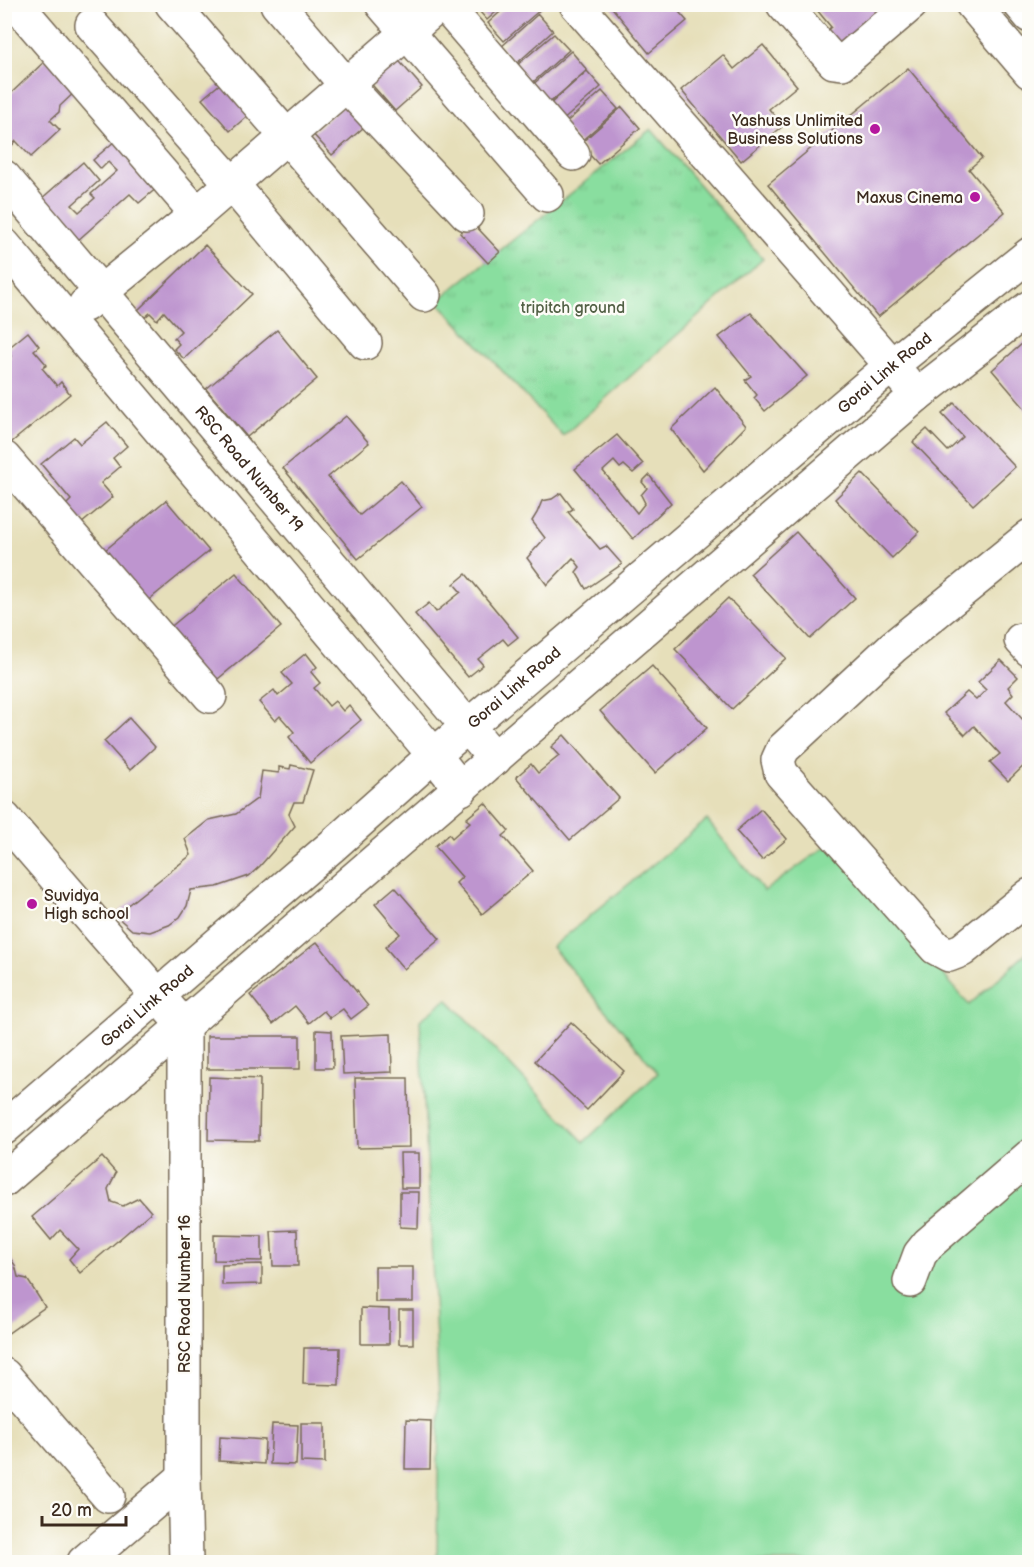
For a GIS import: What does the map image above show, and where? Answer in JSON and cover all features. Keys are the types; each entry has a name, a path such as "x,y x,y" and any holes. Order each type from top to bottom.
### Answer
{"street":[{"path":"16,4 197,214"},
{"path":"172,4 424,296"},
{"path":"277,4 346,85 467,213"},
{"path":"382,4 547,195"},
{"path":"68,319 197,214 442,4 573,154"},
{"path":"576,4 917,396"},
{"path":"783,4 834,62 842,63 909,5"},
{"path":"972,4 1029,72"},
{"path":"1020,4 1029,16"},
{"path":"92,25 232,184 365,343"},
{"name":"RSC Road Number 19","path":"4,177 495,759"},
{"path":"4,245 435,754 461,789"},
{"name":"Gorai Link Road","path":"4,1128 332,846 435,754 891,366 1029,254"},
{"path":"4,1180 917,396 1029,307"},
{"path":"4,458 210,696"},
{"path":"1029,536 893,647 783,749 778,760 781,773 936,948 949,955 962,950 1029,895"},
{"path":"4,818 184,1026"},
{"name":"RSC Road Number 16","path":"184,1026 186,1563"},
{"path":"910,1281 920,1254 928,1244 1029,1156"},
{"path":"4,1375 108,1496"},
{"path":"84,1563 184,1477"}],"green space":[{"name":"tripitch ground","path":"651,129 763,259 563,436 437,301"},
{"path":"707,820 764,891 832,842 969,1005 1029,951 1029,1562 437,1562 439,1400 420,1020 447,999 584,1142 658,1073 552,947"}],"building":[{"path":"473,4 505,4 487,20"},
{"path":"509,4 537,4 541,9 504,41 488,23"},
{"path":"609,4 672,4 687,21 649,53"},
{"path":"812,4 893,4 838,54 823,34 831,27"},
{"path":"538,14 553,31 516,64 501,47"},
{"path":"554,34 569,50 531,84 516,66"},
{"path":"763,45 797,86 769,109 783,126 741,161 681,90 723,55 734,69"},
{"path":"571,51 587,70 546,106 530,87"},
{"path":"393,54 422,87 395,111 366,78"},
{"path":"47,59 80,87 60,106 59,112 50,120 60,130 31,157 16,141 7,151 4,148 4,100"},
{"path":"908,68 982,158 969,169 1005,212 878,317 768,184"},
{"path":"587,71 601,87 561,122 548,106"},
{"path":"228,77 255,109 230,131 202,99"},
{"path":"602,91 618,109 579,143 563,125"},
{"path":"351,99 371,121 332,155 312,133"},
{"path":"622,107 640,128 598,164 580,144"},
{"path":"116,140 158,187 139,203 130,194 77,241 40,200 83,162 99,181 72,205 79,212 95,198 91,194 117,171 108,162 101,169 93,160"},
{"path":"471,221 500,252 488,263 460,233"},
{"path":"205,245 252,294 184,359 174,349 179,344 174,338 181,331 164,312 157,320 150,313 144,318 137,311"},
{"path":"751,313 807,376 765,411 754,398 757,395 745,380 751,376 719,337"},
{"path":"277,330 317,379 247,437 206,389"},
{"path":"28,332 39,346 34,350 47,365 42,368 57,386 61,382 70,394 7,446 4,442 4,377 10,372 4,366 4,361 11,356 6,350"},
{"path":"1030,337 1030,409 1027,411 992,370"},
{"path":"715,387 746,426 703,470 671,429"},
{"path":"954,403 1015,467 973,505 913,442 927,429 948,451 963,437 942,414"},
{"path":"346,416 369,443 328,477 360,515 401,481 422,507 358,559 283,468"},
{"path":"107,422 127,446 113,458 120,467 101,483 113,497 81,524 66,505 71,500 41,464 74,437 80,444"},
{"path":"617,435 643,464 633,473 624,465 620,468 614,461 603,471 637,513 645,503 641,495 647,488 642,482 649,475 671,503 633,539 575,469"},
{"path":"862,473 919,532 892,558 835,499"},
{"path":"561,493 573,509 568,512 600,549 606,546 622,564 586,589 576,572 580,567 573,558 547,585 527,558 545,538 532,521 542,501 552,499"},
{"path":"166,500 209,551 140,607 98,556"},
{"path":"796,532 855,598 810,639 750,574"},
{"path":"236,573 281,627 207,688 162,634"},
{"path":"466,574 518,637 508,645 503,639 478,659 483,665 468,677 415,614 429,603 436,612 461,592 454,584"},
{"path":"728,598 786,658 732,709 675,649"},
{"path":"306,653 317,667 311,672 320,683 314,688 329,706 335,701 343,711 349,705 361,720 310,763 289,737 294,732 280,716 275,721 259,702 274,690 278,696 292,684 282,673"},
{"path":"1001,660 1018,677 1008,687 1013,694 1006,701 1024,721 1030,716 1030,760 1008,781 990,762 1000,754 974,726 965,735 944,713 967,692 976,700 986,690 978,682"},
{"path":"652,666 707,728 655,773 600,711"},
{"path":"129,718 155,747 130,770 104,741"},
{"path":"564,735 619,798 570,840 516,777 531,764 538,773 559,756 551,747"},
{"path":"291,765 313,770 303,802 294,802 289,814 295,826 249,876 217,887 191,890 187,906 180,917 169,925 150,932 132,930 115,915 191,855 185,839 209,820 236,814 258,798 262,771 279,773 279,767 290,769"},
{"path":"485,803 509,831 503,836 533,871 482,914 456,883 462,877 435,846 449,834 452,838 470,822 466,819"},
{"path":"761,809 787,839 762,860 736,831"},
{"path":"395,887 440,939 404,969 385,947 400,934 375,904"},
{"path":"317,942 368,1006 351,1019 343,1009 330,1018 324,1011 309,1023 295,1006 273,1024 250,995"},
{"path":"571,1022 624,1071 587,1110 535,1061"},
{"path":"316,1030 332,1031 333,1068 316,1068"},
{"path":"391,1034 392,1072 343,1074 341,1036"},
{"path":"207,1036 300,1036 300,1069 207,1069"},
{"path":"209,1077 260,1079 259,1141 208,1140"},
{"path":"355,1078 408,1078 409,1147 357,1148"},
{"path":"400,1153 419,1153 419,1188 401,1188"},
{"path":"102,1157 116,1173 108,1189 111,1202 123,1206 139,1198 151,1212 80,1273 69,1259 78,1249 60,1230 51,1240 32,1217"},
{"path":"400,1192 419,1192 418,1228 400,1227"},
{"path":"297,1230 298,1266 273,1266 271,1231"},
{"path":"214,1235 262,1236 262,1261 214,1260"},
{"path":"4,1250 15,1265 18,1277 27,1279 45,1307 4,1336"},
{"path":"262,1264 262,1284 222,1285 222,1265"},
{"path":"375,1267 413,1267 413,1302 375,1302"},
{"path":"361,1308 389,1309 389,1344 361,1344"},
{"path":"399,1310 413,1310 413,1344 399,1344"},
{"path":"304,1348 340,1348 339,1385 303,1384"},
{"path":"406,1420 431,1421 430,1469 405,1469"},
{"path":"301,1423 325,1423 325,1463 301,1462"},
{"path":"272,1424 298,1425 296,1465 270,1464"},
{"path":"220,1437 265,1440 264,1464 219,1461"}],"place":[{"name":"Yashuss Unlimited Business Solutions","path":"875,129"},
{"name":"Maxus Cinema","path":"975,197"},
{"name":"Suvidya High school","path":"32,904"}]}
